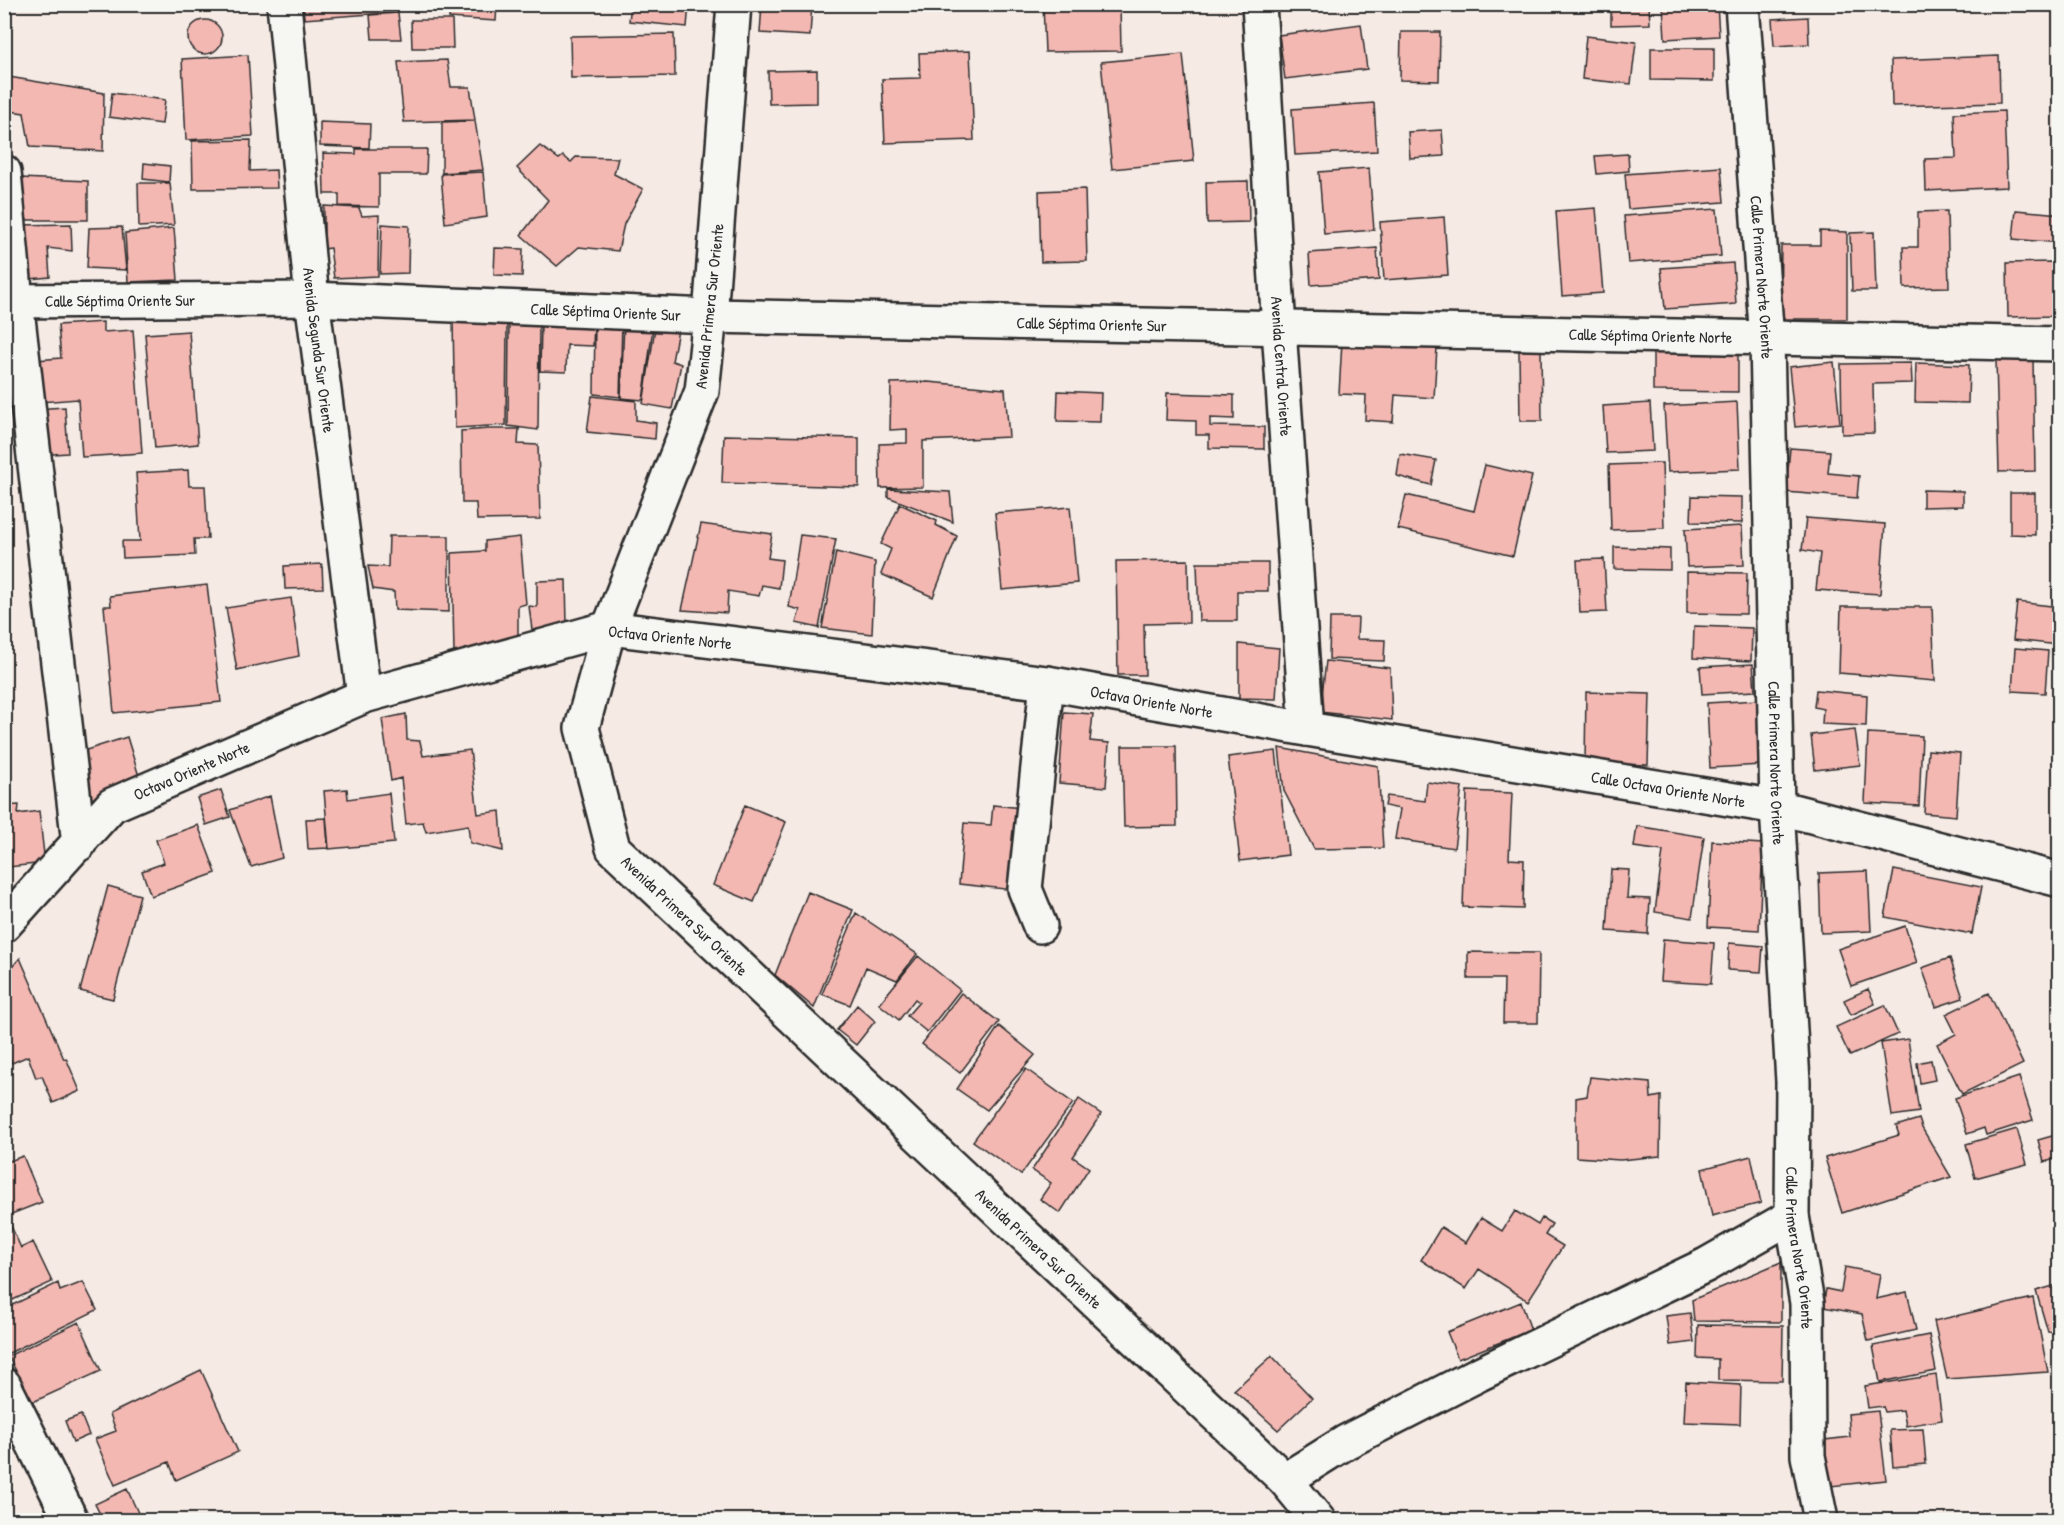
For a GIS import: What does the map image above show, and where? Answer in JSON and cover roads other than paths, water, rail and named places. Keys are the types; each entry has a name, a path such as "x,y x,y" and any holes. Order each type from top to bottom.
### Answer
{"street":[{"name":"Avenida Segunda Sur Oriente","path":"285,4 312,299 364,696"},
{"name":"Avenida Primera Sur Oriente","path":"734,4 702,391 609,628 582,728 613,848 1285,1480 1317,1521"},
{"name":"Avenida Central Oriente","path":"1259,4 1307,729"},
{"name":"Calle Primera Norte Oriente","path":"1742,4 1767,340 1777,807 1792,1082 1792,1216 1807,1303 1808,1456 1821,1521"},
{"path":"4,172 10,301 79,844"},
{"name":"Calle Séptima Oriente Sur","path":"10,301 312,299 710,316 1279,329"},
{"name":"Calle Séptima Oriente Norte","path":"1279,329 2060,345"},
{"name":"Octava Oriente Norte","path":"4,925 112,805 364,696 609,628 1047,683 1307,729"},
{"path":"1040,926 1025,889 1047,683"},
{"name":"Calle Octava Oriente Norte","path":"1307,729 1777,807 2054,886"},
{"path":"1285,1480 1356,1437 1479,1374 1706,1265 1792,1216"},
{"path":"4,1385 71,1521"}]}
